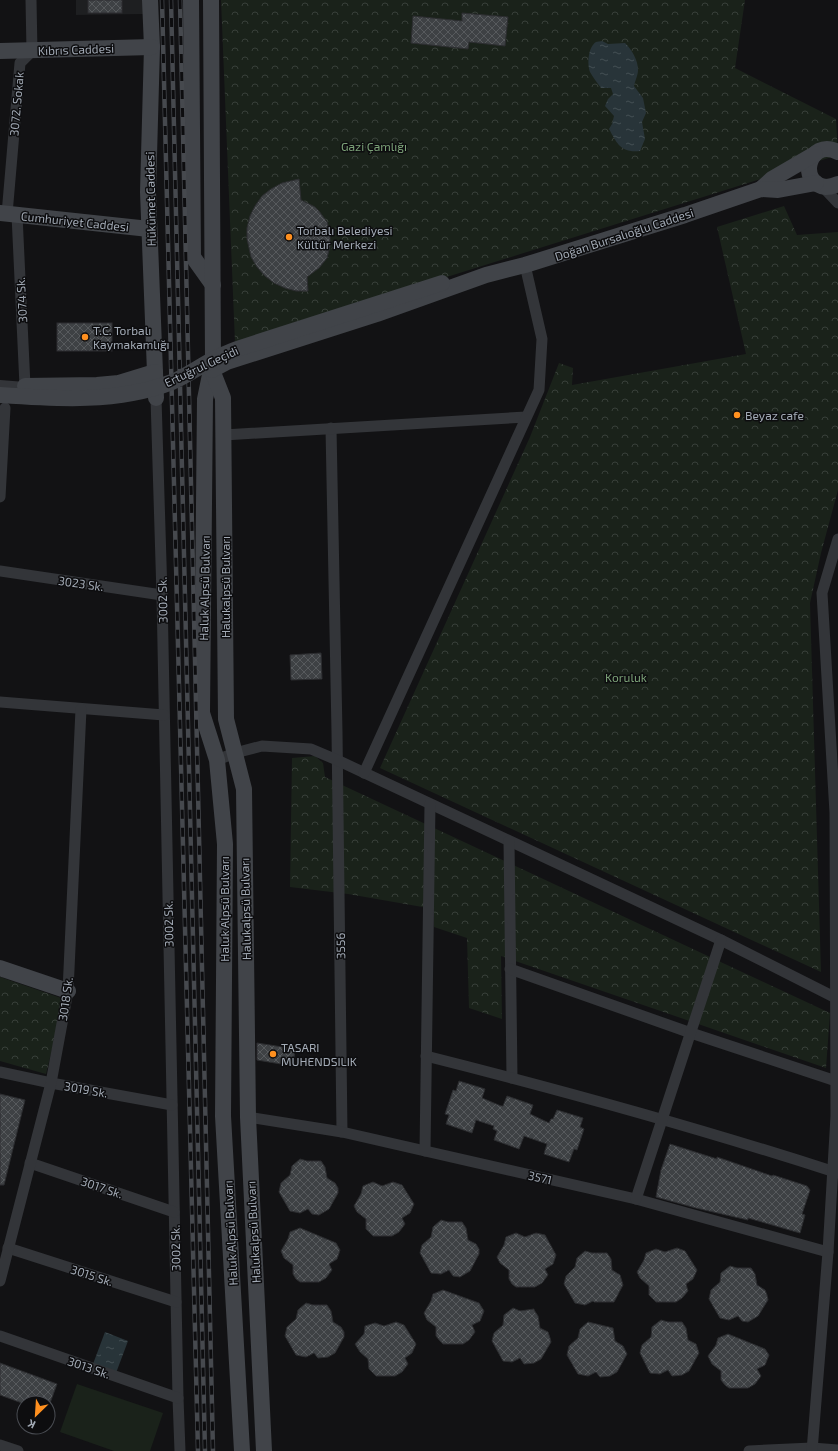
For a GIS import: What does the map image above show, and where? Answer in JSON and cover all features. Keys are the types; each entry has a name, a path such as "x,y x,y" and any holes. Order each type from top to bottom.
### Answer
{"main road":[{"name":"Hükümet Caddesi","path":"150,0 152,47 148,192 156,398"},
{"path":"191,0 193,257 212,285"},
{"path":"211,0 212,370 227,362 377,314 486,275"},
{"name":"Kıbrıs Caddesi","path":"0,51 152,47"},
{"name":"Doğan Bursalıoğlu Caddesi","path":"761,189 772,179 820,150 837,150"},
{"path":"815,154 811,159 809,172 812,178 819,185"},
{"name":"Doğan Bursalıoğlu Caddesi","path":"486,275 525,265 685,215 761,189 778,190 819,185 829,187 838,184"},
{"name":"Cumhuriyet Caddesi","path":"8,214 149,229"},
{"name":"Ertuğrul Geçidi","path":"2,401 24,397 89,398 119,396 145,390 173,381 221,355 240,348 442,283 486,275"},
{"name":"Halukalpsü Bulvarı","path":"212,370 223,398 226,719 244,789 248,1118 264,1451"},
{"name":"Haluk Alpsü Bulvarı","path":"212,370 205,399 202,713 217,760 225,844 223,1116 242,1451"},
{"path":"25,386 77,386 119,383 155,372"},
{"path":"0,968 68,992"}],"street":[{"path":"31,0 32,50"},
{"name":"3072. Sokak","path":"8,214 20,63 32,50"},
{"path":"819,185 838,203"},
{"name":"3074 Sk.","path":"8,214 25,386"},
{"path":"364,773 539,390 542,339 525,265"},
{"path":"0,384 25,386"},
{"name":"3002 Sk.","path":"156,398 162,595 180,1451"},
{"path":"0,497 2,401"},
{"path":"224,435 526,417"},
{"name":"3556","path":"331,428 342,1132"},
{"path":"812,1450 836,1173 836,779 831,736 834,714 822,594 838,539"},
{"name":"3023 Sk.","path":"0,571 162,595"},
{"path":"0,702 164,715"},
{"name":"3018 Sk.","path":"0,1281 51,1083 68,992 81,709"},
{"path":"831,736 838,726"},
{"path":"217,760 235,753 262,746 311,749 722,940 837,999"},
{"path":"425,1151 430,804"},
{"path":"509,841 512,1078"},
{"path":"636,1199 722,940"},
{"path":"510,969 691,1033 836,1080"},
{"path":"426,1056 512,1078 662,1120 836,1173"},
{"name":"3019 Sk.","path":"0,1072 172,1105"},
{"name":"3571","path":"248,1118 342,1132 636,1199 828,1252"},
{"name":"3017 Sk.","path":"30,1163 174,1212"},
{"name":"3015 Sk.","path":"8,1248 176,1302"},
{"name":"3013 Sk.","path":"0,1336 178,1398"},
{"path":"0,1447 18,1451"},
{"path":"749,1451 838,1450"}],"shaded area":[{"path":"76,0 143,0 143,14 76,15"}],"green space":[{"name":"Gazi Çamlığı","path":"221,0 745,0 735,68 836,119 838,155 235,343"},
{"name":"Koruluk","path":"784,206 797,235 838,232 838,490 821,553 810,603 821,972 380,768 530,437 559,363 573,368 572,385 746,354 717,227"},
{"path":"315,756 323,763 325,777 830,1013 826,1068 501,956 502,1019 469,1008 467,938 434,927 434,909 348,894 290,887 292,758"},
{"path":"0,977 64,999 46,1074 0,1061"},
{"path":"77,1384 163,1413 150,1451 114,1451 60,1432"}],"water":[{"path":"602,41 608,44 625,43 636,59 638,74 634,86 643,98 646,113 642,122 645,139 640,151 624,149 617,143 609,129 614,116 605,106 608,99 613,94 611,88 601,88 590,72 589,65 589,56 593,44"},
{"path":"105,1332 128,1341 116,1373 93,1364"}],"building":[{"path":"88,0 122,0 122,13 88,13"},
{"path":"462,13 508,17 505,46 469,42 468,49 411,43 413,16 462,21"},
{"name":"Torbalı Belediyesi Kültür Merkezi","path":"299,179 301,200 315,207 319,211 327,222 330,233 330,246 327,258 319,268 307,277 308,291 296,291 285,288 274,283 265,276 251,257 247,239 247,228 250,216 262,196 282,183"},
{"name":"T.C. Torbalı Kaymakamlığı","path":"57,323 112,323 112,351 57,351"},
{"path":"321,653 322,679 291,680 290,655"},
{"name":"TASARI MUHENDSILIK","path":"257,1043 295,1049 293,1066 257,1060"},
{"path":"459,1081 485,1089 482,1098 501,1106 503,1106 507,1096 533,1105 530,1114 549,1123 551,1119 553,1119 557,1110 583,1118 580,1127 584,1129 577,1150 574,1149 569,1162 544,1154 547,1144 524,1136 519,1149 494,1140 497,1131 493,1129 494,1126 476,1120 472,1133 446,1124 449,1115 445,1114 453,1090 456,1091"},
{"path":"0,1094 25,1100 4,1185 0,1185"},
{"path":"670,1144 717,1159 717,1157 772,1176 773,1175 807,1186 810,1190 802,1214 805,1215 800,1233 748,1218 748,1220 656,1197 661,1170"},
{"path":"300,1159 307,1161 321,1161 325,1167 327,1178 335,1183 338,1188 338,1193 329,1209 319,1215 312,1214 308,1209 300,1213 290,1211 279,1192 281,1183 290,1175 292,1166"},
{"path":"373,1182 382,1186 393,1182 402,1185 414,1204 410,1213 402,1218 405,1224 399,1232 392,1236 373,1236 366,1229 366,1219 357,1212 354,1206 361,1194 363,1186"},
{"path":"441,1220 448,1222 462,1222 466,1228 468,1240 476,1244 479,1249 479,1254 470,1271 460,1277 453,1276 449,1270 441,1274 431,1273 420,1253 422,1245 431,1237 433,1227"},
{"path":"300,1228 336,1243 340,1250 337,1259 329,1264 332,1270 326,1278 319,1282 300,1282 296,1279 293,1274 293,1265 284,1258 281,1251 290,1232"},
{"path":"516,1233 525,1237 536,1233 545,1235 556,1255 553,1264 545,1269 548,1275 542,1283 535,1287 516,1287 512,1284 509,1279 509,1270 500,1263 497,1257 504,1245 506,1237"},
{"path":"677,1248 685,1251 697,1270 693,1279 686,1284 688,1291 682,1298 676,1302 656,1302 649,1295 649,1286 640,1278 637,1272 646,1253 656,1249 665,1252"},
{"path":"585,1251 592,1253 607,1253 611,1259 612,1270 620,1275 623,1285 614,1302 593,1301 585,1305 575,1303 564,1284 566,1276 575,1267 577,1258"},
{"path":"730,1266 737,1268 751,1268 755,1274 757,1285 765,1290 767,1295 768,1300 758,1316 748,1322 742,1321 738,1316 729,1320 720,1318 709,1299 711,1290 720,1282 721,1273"},
{"path":"443,1290 479,1303 484,1311 480,1321 472,1325 475,1332 469,1340 463,1344 443,1344 436,1336 436,1327 427,1320 424,1313 433,1294"},
{"path":"306,1303 313,1305 327,1305 331,1311 333,1322 341,1327 344,1332 344,1337 335,1353 328,1357 318,1358 314,1353 306,1357 296,1355 285,1336 287,1327 296,1319 298,1310"},
{"path":"513,1308 520,1311 534,1309 538,1316 540,1328 548,1332 551,1342 541,1359 534,1363 524,1364 520,1358 512,1362 503,1361 492,1341 494,1333 503,1325 504,1315"},
{"path":"661,1320 668,1322 682,1322 686,1328 688,1340 696,1344 699,1353 689,1371 682,1375 672,1376 668,1370 660,1374 650,1373 640,1353 642,1345 651,1337 652,1327"},
{"path":"396,1322 404,1325 416,1344 412,1353 405,1358 408,1364 402,1372 395,1376 376,1376 369,1369 368,1359 360,1352 355,1344 364,1334 365,1326 375,1323 384,1326"},
{"path":"588,1322 613,1328 615,1341 623,1346 627,1354 617,1372 610,1376 600,1377 596,1372 588,1376 578,1374 567,1355 569,1346 578,1338 580,1329"},
{"path":"728,1334 765,1349 769,1355 765,1365 757,1369 761,1376 755,1384 748,1388 729,1388 725,1385 721,1380 721,1371 712,1364 708,1356 716,1345 718,1338"},
{"path":"0,1363 57,1384 53,1395 16,1395 16,1401 0,1395"}],"railway":[{"path":"162,0 198,1451"},
{"path":"171,0 205,1451"},
{"path":"180,0 213,1451"}],"place":[{"name":"Torbalı Belediyesi Kültür Merkezi","path":"289,237"},
{"name":"T.C. Torbalı Kaymakamlığı","path":"85,337"},
{"name":"Beyaz cafe","path":"737,415"},
{"name":"TASARI MUHENDSILIK","path":"273,1054"}]}
